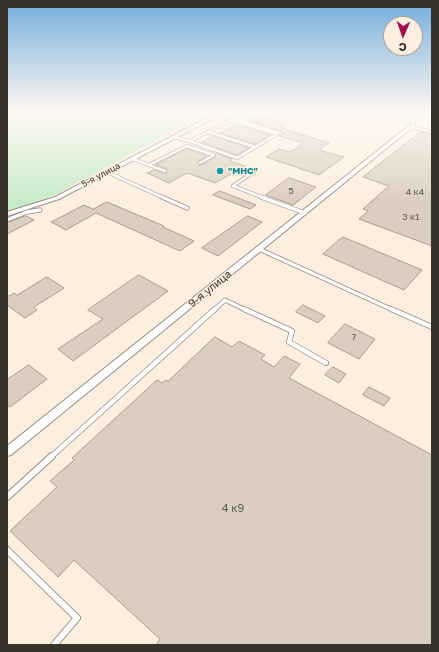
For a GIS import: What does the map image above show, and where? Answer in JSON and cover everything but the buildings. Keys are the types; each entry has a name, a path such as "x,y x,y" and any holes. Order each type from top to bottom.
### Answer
{"street":[{"name":"5-я улица","path":"7,214 57,198 164,142"},
{"name":"9-я улица","path":"7,452 392,142"}],"lane":[{"path":"194,142 237,158 263,142"},
{"path":"241,142 255,147"},
{"path":"149,165 187,146 214,155 200,163"},
{"path":"132,159 165,172"},
{"path":"255,171 233,186 305,213"},
{"path":"106,172 186,208"},
{"path":"7,220 27,212 40,210"},
{"path":"259,249 432,327"},
{"path":"7,497 225,300 292,331 289,342 326,363"},
{"path":"7,550 77,618 54,645"}],"green space":[{"path":"7,142 152,142 55,195 7,212"}],"place":[{"name":"\"МНС\"","path":"220,171"}]}
